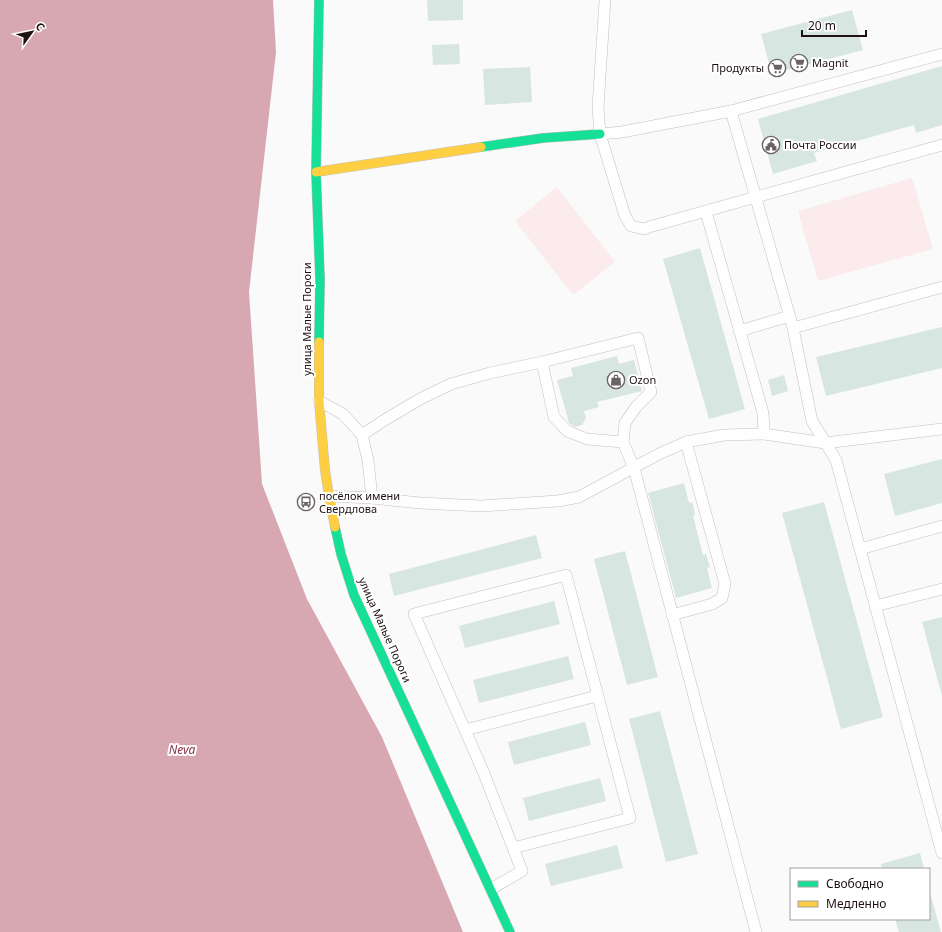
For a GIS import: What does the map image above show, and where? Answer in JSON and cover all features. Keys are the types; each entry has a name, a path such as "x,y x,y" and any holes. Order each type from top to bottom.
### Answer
{"street":[{"name":"улица Малые Пороги","path":"319,0 316,172 320,279 319,401 325,470 329,496 341,554 354,595 510,932"},
{"path":"316,172 543,138 600,134"}],"lane":[{"path":"605,0 598,107 600,134 625,216 631,226 644,228 706,212 942,145"},
{"path":"600,134 622,132 731,111 942,54"},
{"path":"731,111 790,316 812,422 836,460 942,853"},
{"path":"706,212 762,413 764,434"},
{"path":"793,328 942,287"},
{"path":"739,330 790,316"},
{"path":"362,435 420,399 451,384 490,373 542,362 638,338 651,392 636,407 625,423 622,442 634,468 756,932"},
{"path":"542,362 554,417 567,431 587,439 622,442"},
{"path":"319,401 343,414 362,435 368,460 372,498"},
{"path":"329,496 481,506 558,501 579,497 659,454 686,442 724,435 764,434 825,443 942,428"},
{"path":"672,615 712,604 722,598 725,584 686,442"},
{"path":"860,549 942,526"},
{"path":"491,889 522,871 513,848 483,771 414,614 566,575 630,818 513,848"},
{"path":"875,606 942,589"},
{"path":"465,730 597,696"}],"shaded area":[{"path":"912,178 933,249 818,281 798,211"},
{"path":"557,187 615,262 573,295 515,221"}],"water":[{"name":"Neva","path":"0,0 273,0 276,52 249,292 262,484 307,599 382,737 463,932 0,932"}],"building":[{"path":"427,0 463,0 463,20 428,21"},
{"path":"852,10 863,50 772,74 761,34"},
{"path":"459,44 460,64 433,65 432,45"},
{"path":"942,66 942,125 916,133 914,125 814,153 817,161 773,174 758,119"},
{"path":"530,67 532,102 485,105 483,69"},
{"path":"700,248 745,409 709,419 663,259"},
{"path":"942,327 942,368 826,396 816,357"},
{"path":"617,356 619,364 634,360 642,391 597,402 599,407 584,411 586,418 582,425 575,427 569,423 557,380 573,376 571,368"},
{"path":"784,375 788,391 772,396 768,380"},
{"path":"942,459 942,503 895,516 884,474"},
{"path":"684,483 689,503 692,502 694,509 695,515 693,516 703,555 706,554 710,567 707,568 712,588 676,598 648,493"},
{"path":"824,502 883,717 841,729 782,513"},
{"path":"536,535 542,558 394,596 389,574"},
{"path":"625,551 658,677 627,685 594,559"},
{"path":"554,601 560,624 465,648 459,626"},
{"path":"942,617 942,696 922,622"},
{"path":"568,656 574,679 479,703 473,680"},
{"path":"660,711 698,854 666,862 629,719"},
{"path":"585,722 591,745 514,765 508,742"},
{"path":"600,778 606,801 529,821 523,798"},
{"path":"617,845 623,868 551,886 545,864"},
{"path":"920,853 924,868 882,868 881,864"},
{"path":"930,893 941,932 899,932 895,920 930,920"}],"traffic: fast":[{"path":"319,0 316,172 320,279 319,342"},
{"path":"481,147 543,138 600,134"},
{"path":"335,527 341,554 354,595 510,932"}],"traffic: slow":[{"path":"316,172 481,147"},
{"path":"319,342 319,401 325,470 335,527"}],"place":[{"name":"Magnit","path":"799,63"},
{"name":"Продукты","path":"777,68"},
{"name":"Почта России","path":"771,145"},
{"name":"Ozon","path":"616,380"},
{"name":"посёлок имени Свердлова","path":"306,502"}]}
